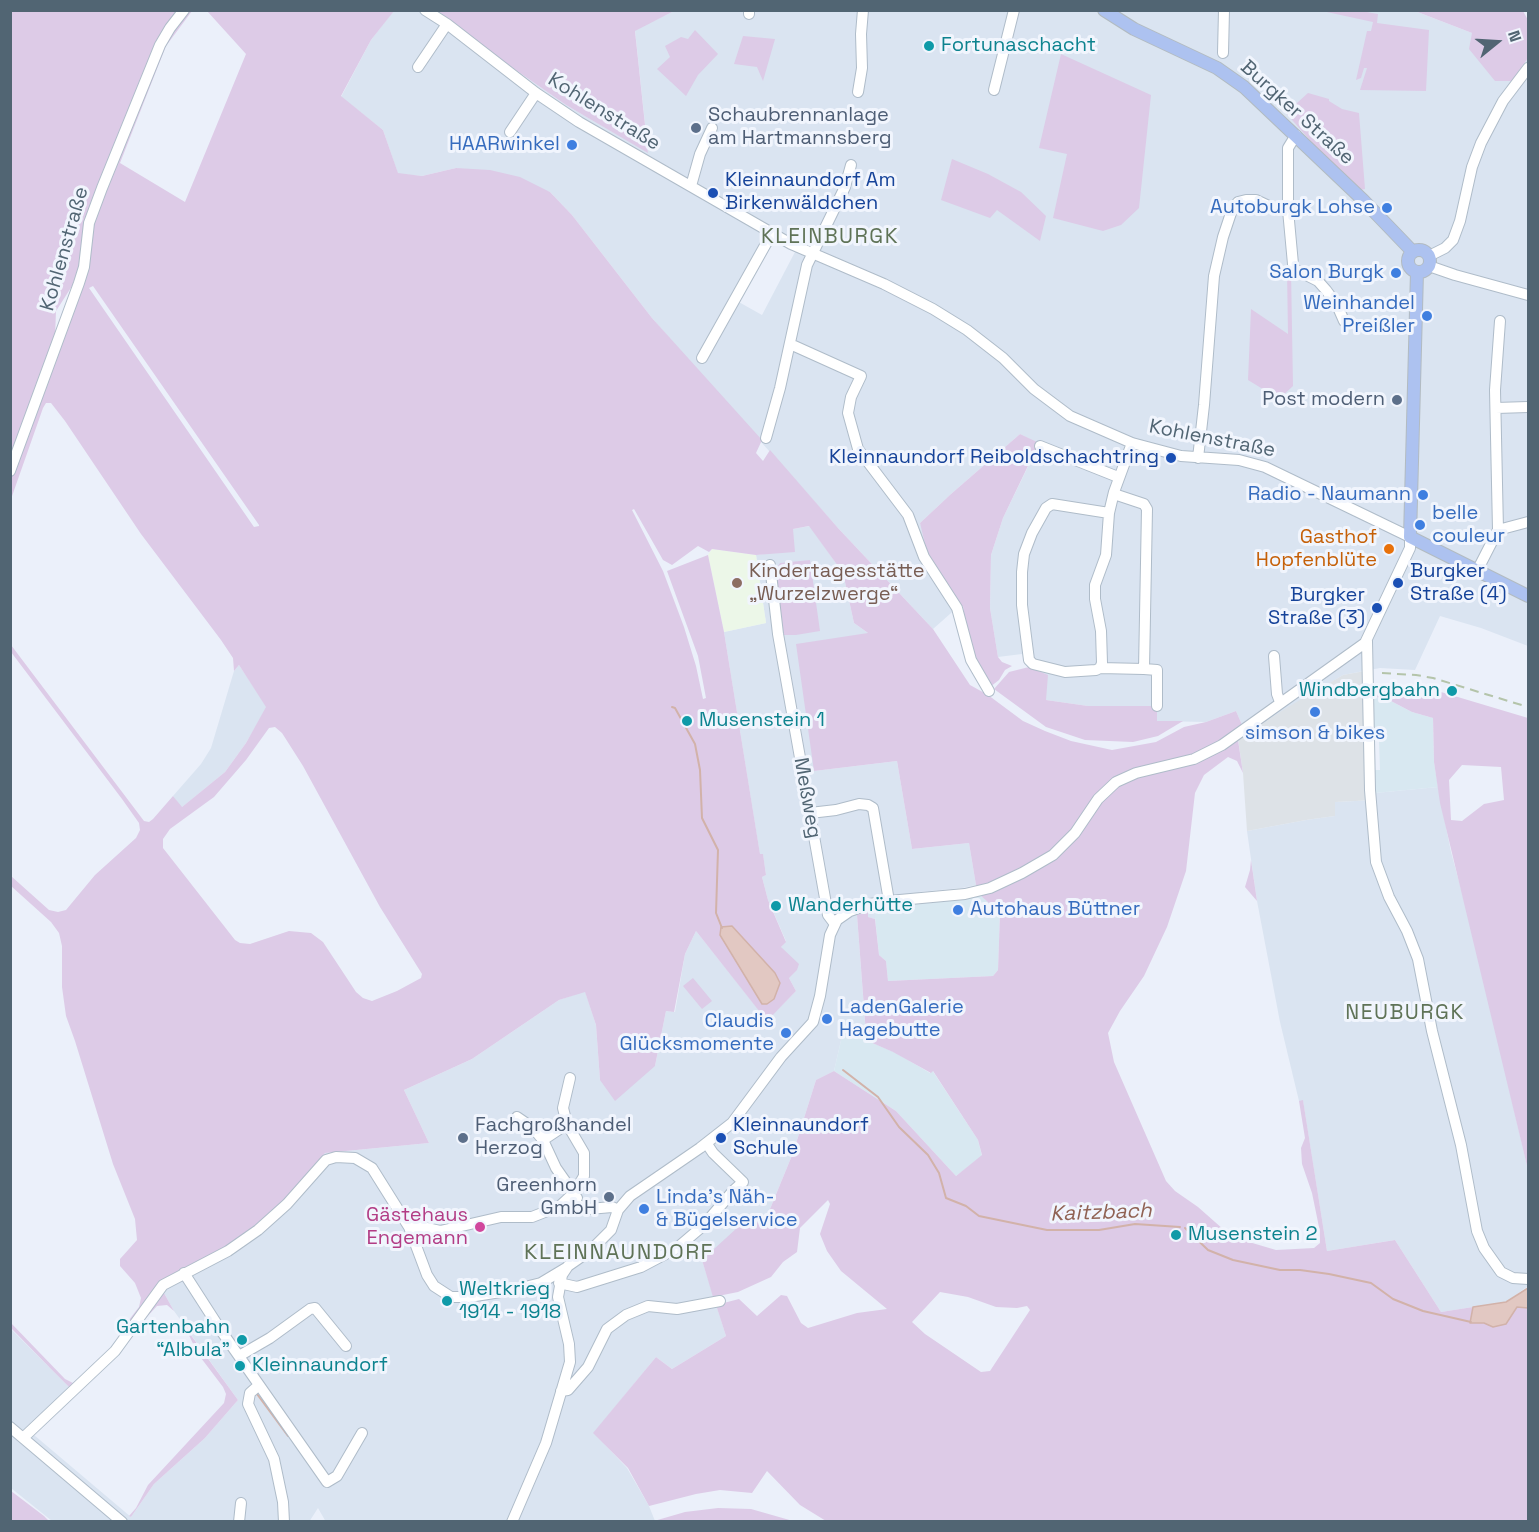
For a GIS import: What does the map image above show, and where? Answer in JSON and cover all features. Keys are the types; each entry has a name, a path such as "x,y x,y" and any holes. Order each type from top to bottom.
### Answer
{"main road":[{"name":"Burgker Straße","path":"1104,10 1134,29 1224,73 1257,98 1413,252"},
{"path":"1422,251 1429,261 1424,271 1417,272 1410,268 1408,261 1413,252 1422,251"},
{"path":"1410,537 1417,272"},
{"name":"Kohlenstraße","path":"1410,537 1528,596"}],"street":[{"name":"Kohlenstraße","path":"10,471 79,283 84,267 89,223 102,188 160,45 184,10"},
{"name":"Kohlenstraße","path":"425,10 447,24 536,93 579,122 772,233 812,254 891,287 967,330 1003,358 1031,391 1070,416 1132,443 1181,456 1239,460 1265,467 1410,537"},
{"path":"858,92 862,69 863,10"},
{"path":"994,90 1014,10"},
{"path":"1223,53 1224,10"},
{"path":"418,67 447,24"},
{"path":"1528,68 1503,101 1481,143 1472,167 1453,240 1429,261 1455,275 1528,295"},
{"path":"510,132 536,93"},
{"path":"691,186 700,154 712,128"},
{"path":"1296,135 1288,148 1288,210 1294,269 1318,281 1337,305 1344,321"},
{"path":"766,438 805,274 812,254 845,187 851,165"},
{"path":"1197,458 1214,276 1222,237 1232,210 1238,202 1256,200 1275,209 1288,210"},
{"path":"702,358 772,233"},
{"path":"1477,571 1498,530 1495,390 1500,321"},
{"path":"790,344 861,376 851,397 848,413 858,449 908,515 924,556 957,608 970,660 989,691"},
{"path":"1496,408 1528,407"},
{"path":"1100,668 1102,663 1101,631 1095,599 1095,585 1106,555 1109,513 1118,477 1132,443"},
{"path":"1040,446 1118,477"},
{"path":"1114,494 1144,504 1148,509 1144,669"},
{"path":"1109,513 1057,504 1046,508 1032,533 1024,554 1022,572 1022,605 1029,660 1033,664 1065,672 1100,668 1157,670 1157,706"},
{"path":"1498,530 1528,522"},
{"path":"23,1438 115,1351 164,1284 228,1251 258,1230 282,1209 326,1160 336,1157 355,1158 372,1168 409,1227 427,1275 434,1286 451,1297 469,1297 541,1283 567,1268 591,1250 611,1230 618,1210 630,1196 707,1144 732,1124 781,1058 813,1023 817,1013 834,923 845,914 858,908 889,901 978,892 1022,873 1053,855 1075,833 1098,799 1116,782 1136,773 1181,763 1208,753 1238,734 1280,702 1350,655 1366,641 1410,548 1410,537"},
{"name":"Meßweg","path":"770,565 778,634 828,915 834,923"},
{"path":"1366,641 1368,727 1376,862 1389,897 1407,931 1418,959 1432,1031 1461,1145 1478,1231 1484,1248 1501,1272 1513,1278 1528,1279"},
{"path":"1274,656 1276,694 1280,702"},
{"path":"810,813 859,804 873,808 889,901"},
{"path":"409,1227 418,1226 440,1231 501,1217 532,1217 560,1206 574,1193 584,1176 584,1153 567,1124 563,1108 570,1078"},
{"path":"517,1117 533,1128 543,1140 556,1168 581,1206"},
{"path":"543,1140 567,1124"},
{"path":"559,1283 577,1287 641,1267 677,1248 692,1236 743,1182 713,1153 707,1144"},
{"path":"560,1206 581,1206 589,1209 612,1207 618,1210"},
{"path":"512,1521 546,1443 571,1353 558,1297 559,1283 567,1268"},
{"path":"184,1273 327,1482 337,1476 362,1433"},
{"path":"541,1283 558,1297"},
{"path":"561,1391 568,1390 588,1367 607,1329 626,1315 648,1306 676,1309 720,1301"},
{"path":"239,1356 270,1338 310,1309 315,1308 346,1346"},
{"path":"259,1385 250,1393 248,1404 274,1459 283,1502 284,1521"},
{"path":"10,1427 122,1521"},
{"path":"239,1521 241,1503"}],"shaded area":[{"path":"394,10 431,11 566,105 648,152 635,30 674,11 1415,11 1472,33 1512,81 1528,58 1528,646 1481,628 1440,616 1415,670 1380,668 1343,675 1246,734 1236,711 1206,722 1157,721 1157,706 1088,706 1046,700 1022,654 998,657 990,608 991,555 1003,518 1039,444 1020,434 920,523 959,606 933,629 838,528 693,366 652,318 572,215 550,192 456,168 422,176 398,174 383,130 341,97 371,40","holes":["774,237 796,250 762,315 737,301"]},
{"path":"10,11 192,11 166,46 120,163 185,202 246,54 207,11 394,11 371,40 341,96 383,130 398,173 422,176 456,168 490,170 520,177 550,192 572,215 652,318 762,440 756,453 763,461 770,450 838,528 933,629 970,685 988,695 1023,721 1071,741 1112,750 1156,742 1184,727 1236,711 1246,734 1238,740 1243,773 1237,761 1228,757 1204,775 1195,793 1186,871 1167,927 1144,976 1108,1033 1114,1062 1166,1181 1175,1191 1198,1207 1232,1237 1276,1250 1314,1248 1320,1243 1312,1193 1302,1164 1301,1148 1305,1138 1299,1101 1303,1100 1327,1251 1395,1240 1441,1312 1473,1307 1470,1323 1484,1323 1493,1327 1517,1307 1528,1308 1528,1521 826,1521 800,1505 767,1471 752,1493 720,1490 649,1506 628,1468 593,1433 656,1357 672,1369 726,1336 716,1305 739,1299 757,1316 781,1295 787,1296 801,1323 808,1328 857,1313 887,1309 841,1271 827,1251 820,1234 830,1204 828,1200 800,1228 797,1252 783,1262 771,1277 738,1292 713,1297 702,1260 749,1217 763,1226 793,1153 816,1080 834,1071 896,1111 956,1176 982,1155 978,1140 933,1071 931,1073 893,1052 854,1035 866,1034 857,915 868,911 868,917 875,919 879,955 886,961 888,981 993,976 998,970 1000,913 980,895 976,885 969,843 912,849 897,761 814,771 796,644 868,633 854,623 843,573 809,526 793,529 795,552 756,555 712,549 709,552 698,546 672,565 663,560 634,509 632,510 663,571 684,627 703,699 706,698 698,656 667,571 708,555 724,632 760,854 763,854 766,875 762,877 768,900 786,942 781,947 799,964 797,970 789,978 796,991 767,1021 696,931 685,954 674,1012 666,1011 655,1066 615,1101 600,1080 596,1025 585,992 559,1000 472,1059 404,1090 429,1143 325,1153 294,1192 233,1245 159,1284 174,1311 167,1305 157,1306 76,1394 11,1328 11,1323 65,1379 73,1383 79,1382 117,1343 125,1325 139,1307 141,1298 135,1283 120,1266 120,1259 137,1240 135,1219 113,1164 66,1016 62,987 62,946 59,933 51,922 11,886 11,876 49,910 58,912 66,910 95,875 136,838 140,830 139,823 122,799 11,652 11,645 144,821 149,822 153,819 173,796 182,807 225,772 246,743 266,707 239,665 234,671 233,658 221,640 141,534 51,403 46,403 43,408 11,499","holes":["74,283 55,337 56,311","93,286 259,526 254,527 89,288","275,727 282,733 303,766 380,907 422,974 421,978 372,1001 356,992 323,942 311,933 289,931 250,944 240,943 235,940 163,848 163,839 170,829 214,797 246,760 269,728","940,1292 968,1297 996,1307 1027,1306 1030,1310 990,1371 981,1372 925,1334 912,1322"]},
{"path":"431,11 674,11 635,31 648,153 566,105"},
{"path":"1322,11 1361,11 1378,14 1377,23 1429,30 1426,91 1360,90 1367,68 1364,68 1361,78 1356,80 1367,31 1371,31 1373,22"},
{"path":"1415,11 1523,11 1528,20 1528,58 1512,81 1495,81 1469,49 1472,33"},
{"path":"695,30 718,54 698,75 686,96 657,69 670,57 665,46 681,37 688,39"},
{"path":"743,36 775,39 763,81 757,67 734,64"},
{"path":"1061,54 1151,95 1139,208 1121,225 1103,231 1053,218 1067,154 1039,148"},
{"path":"1308,93 1329,99 1342,109 1359,113 1365,189 1360,190 1315,146 1286,113"},
{"path":"952,159 988,174 1021,192 1046,216 1040,241 997,210 990,218 941,200"},
{"path":"1287,270 1291,270 1293,386 1279,399 1248,380 1251,309 1288,334"},
{"path":"1020,434 1039,443 1003,518 991,555 990,608 998,657 1002,662 1012,666 1005,670 999,680 990,687 974,662 963,606 959,606 928,556 920,523"},
{"path":"810,526 843,573 854,623 868,633 814,771 897,761 912,849 969,843 976,885 919,892 919,901 875,908 875,919 867,917 868,911 857,915 866,1035 842,1036 834,1071 816,1080 793,1153 763,1226 702,1260 726,1336 672,1369 656,1357 594,1433 627,1468 655,1521 326,1522 318,1508 309,1522 52,1521 11,1488 10,1328 76,1394 34,1435 131,1517 154,1484 205,1438 238,1400 174,1311 159,1284 325,1153 429,1143 404,1090 472,1059 559,1000 585,991 596,1025 600,1080 655,1066 666,1011 675,1012 685,954 696,931 767,1020 796,991 789,978 781,947 786,941 768,900 762,877 766,875 763,855 760,855 724,632 766,623 756,555 772,553 793,529"},
{"name":"Kindertagesstätte „Wurzelzwerge“","path":"712,549 756,555 766,623 724,632 708,555"},
{"path":"810,560 820,631 784,635 776,584 773,583 777,568 780,563"},
{"path":"239,665 267,707 246,743 225,772 181,808 173,796 201,764 211,748 234,671"},
{"path":"1029,667 1048,675 1046,700 1088,706 1157,706 1157,721 1183,721 1158,736 1133,742 1085,740 1046,727 994,689 1009,672"},
{"path":"1370,670 1375,800 1335,802 1335,816 1247,831 1238,739 1343,675"},
{"path":"1431,689 1528,718 1528,1170 1440,803 1434,762 1433,718 1412,712 1387,699 1370,696 1370,690 1387,691 1404,697 1432,697","holes":["1462,765 1501,767 1504,800 1484,804 1462,821 1451,820 1449,780"]},
{"path":"1370,696 1387,699 1412,712 1433,718 1434,762 1438,787 1375,793 1373,770 1380,770 1379,740 1371,740"},
{"path":"1438,787 1451,852 1474,937 1528,1170 1528,1286 1506,1302 1441,1312 1395,1240 1327,1251 1303,1101 1299,1101 1280,1022 1257,901 1247,831 1335,816 1335,802 1375,800 1375,793"},
{"path":"1251,860 1257,901 1245,887"},
{"path":"980,895 1000,912 998,970 993,976 888,981 886,961 879,955 874,908"},
{"path":"732,926 775,973 780,983 774,999 767,1004 762,1004 720,935 721,927"},
{"path":"693,978 712,1001 702,1009 683,986"},
{"path":"854,1035 896,1053 930,1073 932,1070 978,1140 982,1156 956,1176 896,1111 834,1071 842,1036"},
{"path":"1528,1288 1528,1308 1517,1307 1506,1324 1493,1327 1484,1323 1470,1323 1473,1307 1506,1302"},
{"path":"185,1327 238,1400 205,1438 154,1484 131,1517 129,1516 148,1485 224,1403 226,1394 223,1387 198,1354"},
{"path":"11,1491 44,1516 49,1521 11,1521"},
{"path":"718,1508 751,1509 793,1521 654,1521 685,1512"}],"waterway":[{"name":"Kaitzbach","path":"672,707 675,708 695,744 700,770 702,818 718,850 716,913 722,928"},
{"name":"Kaitzbach","path":"843,1070 878,1097 899,1127 928,1155 939,1173 946,1198 966,1206 979,1216 1047,1230 1099,1230 1135,1224 1180,1227"},
{"name":"Kaitzbach","path":"1185,1228 1208,1250 1233,1260 1280,1270 1329,1274 1371,1283 1393,1299 1423,1311 1471,1322"},
{"path":"257,1394 288,1436"}],"railway":[{"path":"1382,673 1433,678 1528,707"}],"place":[{"name":"Fortunaschacht","path":"929,46"},
{"name":"Schaubrennanlage am Hartmannsberg","path":"696,128"},
{"name":"HAARwinkel","path":"572,145"},
{"name":"Kleinnaundorf Am Birkenwäldchen","path":"713,193"},
{"name":"Autoburgk Lohse","path":"1387,208"},
{"name":"Salon Burgk","path":"1396,273"},
{"name":"Weinhandel Preißler","path":"1427,316"},
{"name":"Post modern","path":"1397,400"},
{"name":"Kleinnaundorf Reiboldschachtring","path":"1171,458"},
{"name":"Radio - Naumann","path":"1423,495"},
{"name":"belle couleur","path":"1420,525"},
{"name":"Gasthof Hopfenblüte","path":"1389,549"},
{"name":"Kindertagesstätte „Wurzelzwerge“","path":"737,583"},
{"name":"Burgker Straße (4)","path":"1398,583"},
{"name":"Burgker Straße (3)","path":"1377,608"},
{"name":"Windbergbahn","path":"1452,691"},
{"name":"simson & bikes","path":"1315,712"},
{"name":"Musenstein 1","path":"687,721"},
{"name":"Wanderhütte","path":"776,906"},
{"name":"Autohaus Büttner","path":"958,910"},
{"name":"LadenGalerie Hagebutte","path":"827,1019"},
{"name":"Claudis Glücksmomente","path":"786,1033"},
{"name":"Fachgroßhandel Herzog","path":"463,1138"},
{"name":"Kleinnaundorf Schule","path":"721,1138"},
{"name":"Greenhorn GmbH","path":"609,1197"},
{"name":"Linda's Näh- & Bügelservice","path":"644,1209"},
{"name":"Gästehaus Engemann","path":"480,1227"},
{"name":"Musenstein 2","path":"1176,1235"},
{"name":"Weltkrieg 1914 - 1918","path":"447,1301"},
{"name":"Gartenbahn “Albula”","path":"242,1340"},
{"name":"Kleinnaundorf","path":"240,1366"}],"district":[{"name":"KLEINBURGK","path":"830,237"},
{"name":"NEUBURGK","path":"1405,1013"},
{"name":"KLEINNAUNDORF","path":"619,1253"}]}
